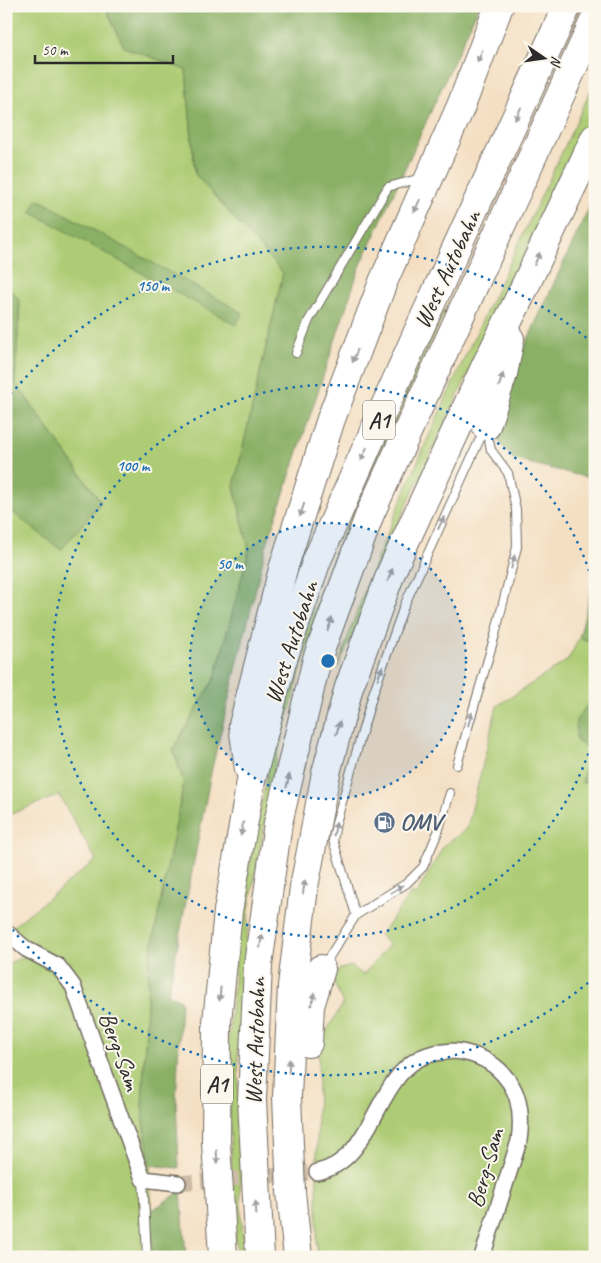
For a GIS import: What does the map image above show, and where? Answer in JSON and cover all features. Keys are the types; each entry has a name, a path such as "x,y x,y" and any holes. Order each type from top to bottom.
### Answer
{"highway":[{"name":"West Autobahn","path":"224,1257 216,1142 217,1022 228,911 251,780 282,662 317,560 420,327 567,6"},
{"path":"251,780 242,725 283,569 331,419 383,282 460,106 498,8"},
{"name":"West Autobahn","path":"260,1257 252,1100 258,965 278,822 317,659 370,514 595,18"},
{"path":"298,1257 291,1192 287,1096 292,986 304,887 329,764 349,687 392,570 486,366 594,140"},
{"path":"486,426 503,374 517,303"},
{"path":"290,1150 304,1098 310,1006 321,969"}],"street":[{"name":"Berg-Sam","path":"6,932 26,949 58,966 73,986 143,1179"},
{"name":"Berg-Sam","path":"317,1172 332,1168 341,1163 354,1151 386,1094 412,1063 431,1052 461,1051 490,1062 507,1078 515,1091 520,1109 521,1127 519,1141 482,1257"},
{"path":"143,1179 178,1183"}],"lane":[{"path":"296,353 309,320 388,187 430,175"},
{"path":"457,766 496,635 517,547 516,509 508,474 491,450 486,426"},
{"path":"356,915 333,840 336,823 373,694 404,606 486,426"},
{"path":"321,969 356,915 408,883 423,867 438,832 450,793"},
{"path":"143,1179 147,1257"}],"green space":[{"path":"6,6 105,6 124,47 186,70 195,174 283,273 234,486 249,550 215,678 173,749 184,783 149,961 142,1107 150,1165 153,1257 6,1257 6,965 24,956 11,928 96,860 59,795 6,816 6,507 61,549 101,502 15,382 20,301 6,285"},
{"path":"105,6 479,6 359,269 266,547 212,768 168,995 181,1000 176,1101 179,1168 150,1165 142,1107 149,961 184,783 173,749 215,678 249,550 234,486 283,273 195,174 186,70 124,47"},
{"path":"595,81 595,103 401,517 337,669 393,518 425,445"},
{"path":"595,195 595,482 589,478 513,459 495,436 508,382"},
{"path":"38,199 243,313 236,325 31,212"},
{"path":"6,285 20,301 15,382 101,502 61,550 6,507"},
{"path":"443,310 445,311 368,482 312,628 276,760 249,909 238,1048 241,1217 246,1257 238,1257 234,1226 227,1053 241,909 270,759 307,627 364,480"},
{"path":"595,574 595,642 579,638"},
{"path":"579,638 595,642 595,698 591,700 589,750 582,782 595,782 595,1257 317,1257 319,1043 343,1004 332,978 340,969 352,966 363,975 389,945 380,935 411,893 416,895 444,845 467,829 497,706 568,660"},
{"path":"595,698 595,782 582,783 589,750 576,740 576,720 591,700"},
{"path":"181,1191 186,1257 153,1257 151,1211"}],"tunnel":[{"path":"178,1183 317,1172"}],"place":[{"name":"OMV","path":"384,822"}]}
